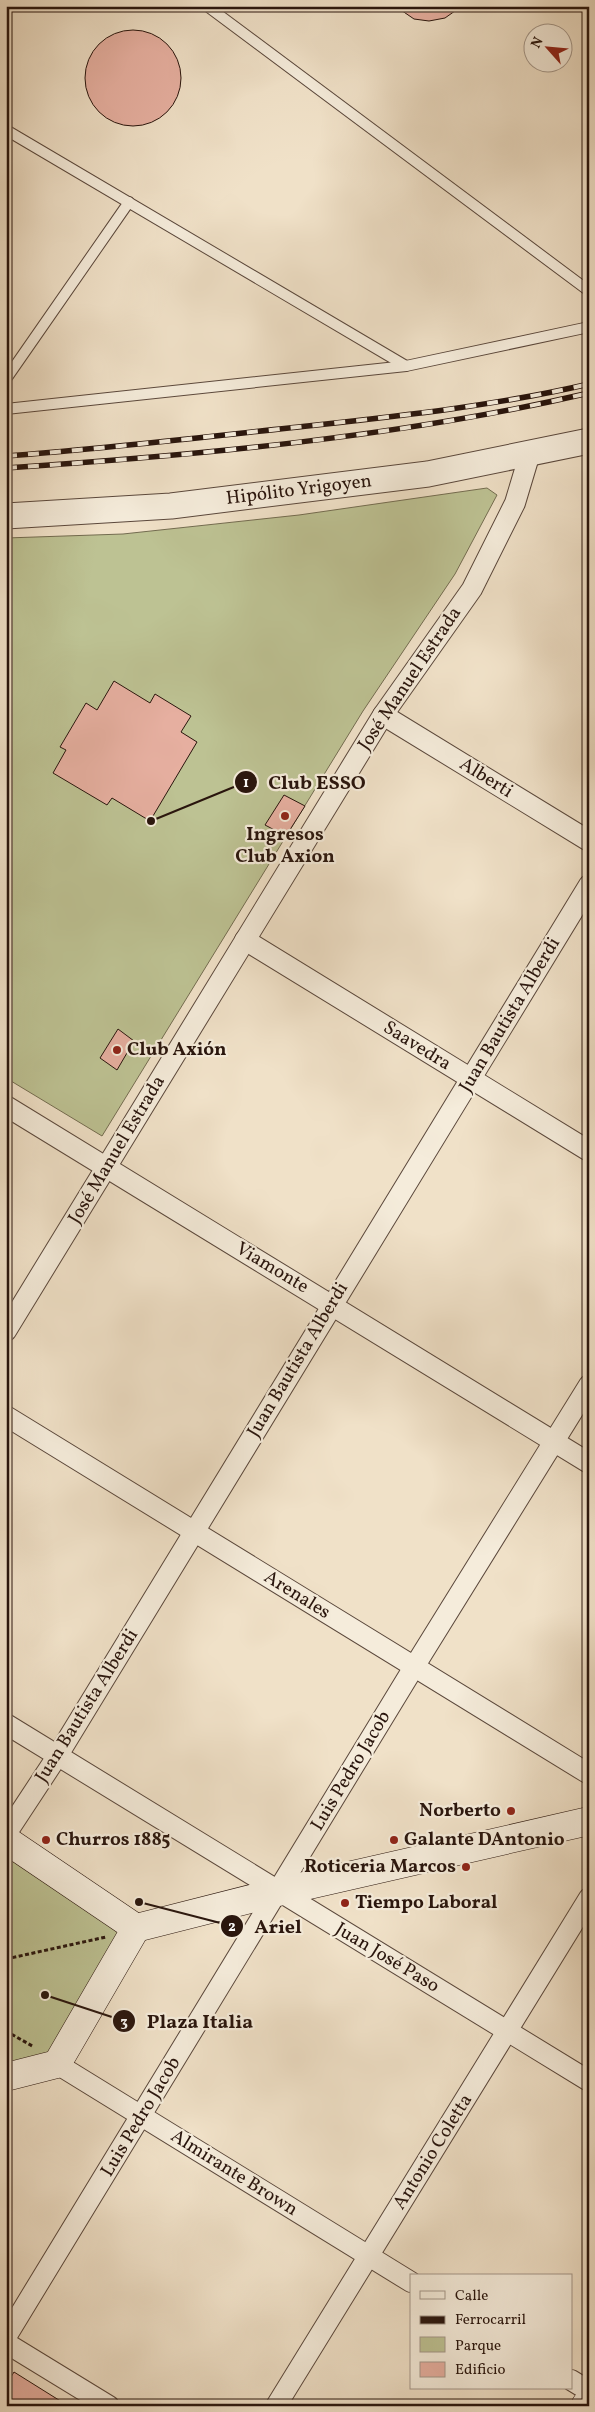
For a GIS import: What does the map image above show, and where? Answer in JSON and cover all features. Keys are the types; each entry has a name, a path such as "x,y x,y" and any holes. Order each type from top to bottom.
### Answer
{"main road":[{"path":"6,2077 48,2057 136,1928 278,1892 589,1821"},
{"path":"6,1840 136,1928"},
{"path":"586,2406 589,2400"}],"street":[{"name":"Hipólito Yrigoyen","path":"6,516 171,506 428,474 589,441"},
{"name":"José Manuel Estrada","path":"6,1331 383,715 472,589 515,503 530,453"},
{"name":"Alberti","path":"383,715 589,841"},
{"name":"Juan Bautista Alberdi","path":"6,1834 58,1755 589,885"},
{"name":"Saavedra","path":"245,940 589,1152"},
{"name":"Viamonte","path":"6,1106 589,1463"},
{"name":"Luis Pedro Jacob","path":"6,2337 414,1667 589,1385"},
{"name":"Arenales","path":"6,1416 589,1774"},
{"name":"Juan José Paso","path":"6,1724 589,2081"},
{"name":"Antonio Coletta","path":"276,2406 589,1898"},
{"name":"Almirante Brown","path":"48,2057 410,2281"},
{"path":"6,2343 109,2406"},
{"path":"572,2381 589,2391"}],"lane":[{"path":"207,6 589,292"},
{"path":"6,130 406,366"},
{"path":"6,378 130,202"},
{"path":"6,409 406,366 589,327"}],"path":[{"path":"6,1959 110,1936"},
{"path":"6,2031 48,2057"}],"green space":[{"path":"487,488 497,495 455,574 363,711 102,1136 6,1078 6,538 123,534 299,515"},
{"path":"6,1851 120,1934 48,2055 6,2066"}],"building":[{"path":"395,6 462,6 445,18 429,21 414,19"},
{"path":"133,30 151,33 167,44 178,60 181,78 178,96 167,112 151,123 133,126 115,123 99,112 88,96 85,78 88,60 99,44 115,33"},
{"path":"114,681 150,703 155,694 191,716 181,732 197,742 150,821 112,798 107,805 53,773 66,750 60,747 86,703 97,710"},
{"name":"Ingresos Club Axion","path":"284,795 305,806 286,836 265,825"},
{"name":"Club Axión","path":"118,1029 134,1041 117,1070 100,1058"},
{"path":"14,2372 62,2402 60,2406 6,2406 6,2385"}],"railway":[{"path":"6,456 148,443 402,415 514,399 589,384"},
{"path":"6,468 226,450 373,433 518,408 589,393"}],"place":[{"name":"Ingresos Club Axion","path":"285,816"},
{"name":"Club ESSO","path":"151,821"},
{"name":"Club Axión","path":"117,1050"},
{"name":"Norberto","path":"511,1811"},
{"name":"Churros 1885","path":"46,1840"},
{"name":"Galante DAntonio","path":"394,1840"},
{"name":"Roticeria Marcos","path":"466,1867"},
{"name":"Ariel","path":"139,1902"},
{"name":"Tiempo Laboral","path":"345,1903"},
{"name":"Plaza Italia","path":"45,1995"}]}
